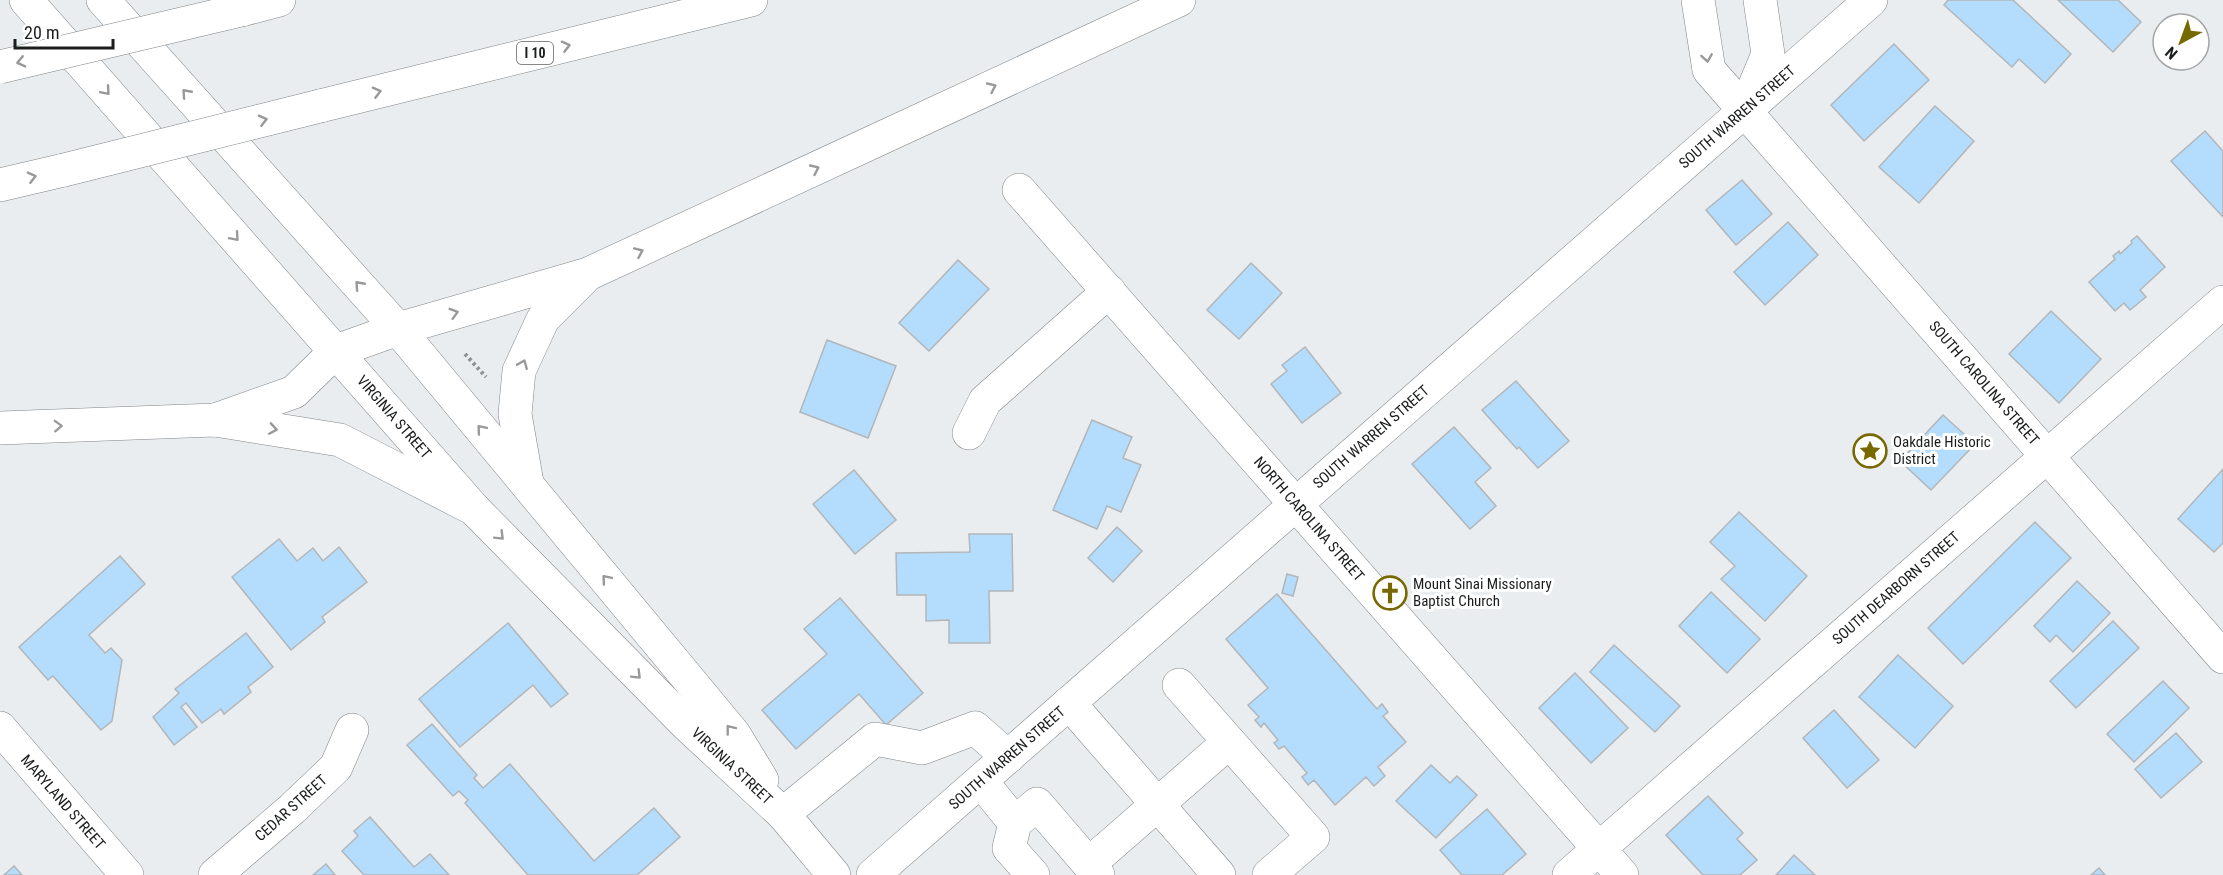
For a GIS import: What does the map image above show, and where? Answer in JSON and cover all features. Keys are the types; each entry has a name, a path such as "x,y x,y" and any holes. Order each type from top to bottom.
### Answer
{"main road":[{"name":"VIRGINIA STREET","path":"26,0 474,509 686,724 783,814 834,875"},
{"name":"VIRGINIA STREET","path":"103,0 398,329 734,734 783,814"},
{"path":"0,67 277,0"},
{"name":"I 10","path":"0,185 751,0"},
{"path":"215,420 294,392 336,351 398,329 588,274 1179,0"},
{"name":"SOUTH CAROLINA STREET","path":"1698,0 1709,70 2223,657"},
{"path":"1745,110 1768,54 1760,0"},
{"name":"SOUTH WARREN STREET","path":"873,875 1871,0"},
{"name":"NORTH CAROLINA STREET","path":"1019,190 1622,875"},
{"path":"526,483 515,414 519,371 543,319 588,274"},
{"path":"969,433 985,401 1109,291"},
{"name":"SOUTH DEARBORN STREET","path":"1569,875 2223,302"},
{"path":"0,429 215,420 340,440 474,509"},
{"path":"1179,685 1313,837 1269,875"},
{"path":"1069,703 1219,875"},
{"name":"MARYLAND STREET","path":"0,728 127,875"},
{"path":"783,814 875,739 922,748 975,728 1008,757"},
{"name":"CEDAR STREET","path":"215,875 292,809 336,766 352,730"},
{"path":"1033,875 1010,849 1015,823 1037,804 1093,870 1158,804 1229,742"},
{"path":"981,781 1015,823"}],"path":[{"path":"463,351 486,378"}],"building":[{"path":"1948,0 2013,0 2071,54 2045,83 2019,59 2012,67 1944,5"},
{"path":"2058,0 2118,0 2141,22 2113,52"},
{"path":"1894,44 1929,80 1864,141 1831,105"},
{"path":"1935,106 1974,141 1919,203 1879,167"},
{"path":"2205,131 2223,151 2223,217 2171,161"},
{"path":"1742,180 1772,214 1736,245 1706,210"},
{"path":"1788,222 1818,255 1765,305 1734,272"},
{"path":"2137,236 2165,267 2140,290 2146,297 2130,310 2124,303 2115,311 2089,282 2115,259 2113,256 2119,251 2120,254"},
{"path":"958,260 989,289 929,351 899,323"},
{"path":"1251,263 1282,293 1239,339 1207,310"},
{"path":"2051,311 2101,359 2059,403 2009,354"},
{"path":"827,340 896,366 868,438 800,412"},
{"path":"1305,347 1341,393 1302,423 1271,384 1287,371 1282,365"},
{"path":"1516,381 1569,441 1538,468 1519,447 1517,449 1482,410"},
{"path":"1943,415 1975,444 1931,490 1900,461"},
{"path":"1092,420 1132,437 1123,458 1141,465 1121,512 1107,506 1097,529 1053,510"},
{"path":"1454,427 1491,468 1475,482 1496,506 1470,529 1412,464"},
{"path":"2223,469 2223,543 2214,552 2178,519"},
{"path":"854,470 896,520 855,554 813,504"},
{"path":"1739,512 1807,576 1765,621 1721,579 1735,566 1710,542"},
{"path":"2035,522 2071,558 1963,664 1928,628"},
{"path":"1117,527 1142,551 1113,582 1088,558"},
{"path":"969,534 1012,534 1013,591 989,591 990,643 949,643 949,620 926,621 926,595 897,595 896,553 970,552"},
{"path":"279,539 297,561 313,548 323,561 339,547 367,582 322,617 325,622 291,650 232,577"},
{"path":"120,556 145,584 89,635 105,653 111,648 122,660 112,721 101,730 53,676 48,680 19,647"},
{"path":"1287,574 1298,577 1293,596 1282,593"},
{"path":"2077,581 2110,613 2073,652 2056,635 2050,642 2034,626"},
{"path":"1711,592 1760,639 1727,673 1679,626"},
{"path":"1277,594 1377,709 1382,704 1388,712 1383,716 1406,742 1378,767 1385,776 1374,786 1366,777 1335,805 1314,780 1308,785 1302,777 1307,773 1284,746 1279,749 1274,743 1278,740 1264,723 1261,727 1255,720 1259,717 1248,705 1268,688 1226,639"},
{"path":"840,598 923,693 886,725 859,694 796,749 762,710 827,654 804,629"},
{"path":"2113,621 2139,648 2076,708 2050,681"},
{"path":"508,623 568,694 551,707 533,685 460,747 419,699"},
{"path":"246,633 273,667 248,687 251,692 224,714 221,709 202,723 186,703 181,707 197,727 174,745 153,717 179,693 175,689"},
{"path":"1614,645 1680,706 1655,732 1590,672"},
{"path":"1898,655 1953,706 1915,748 1859,697"},
{"path":"1575,673 1628,728 1591,763 1539,708"},
{"path":"2163,681 2189,708 2134,762 2107,734"},
{"path":"1834,710 1879,760 1847,788 1803,738"},
{"path":"432,724 477,775 474,778 483,788 510,764 594,861 654,808 680,837 637,875 528,875 465,803 468,800 459,791 453,796 407,745"},
{"path":"2176,733 2202,762 2161,798 2135,769"},
{"path":"1431,765 1450,783 1457,776 1477,795 1436,838 1396,801"},
{"path":"1708,796 1743,833 1737,839 1757,860 1740,875 1703,875 1666,835"},
{"path":"1487,809 1526,854 1502,875 1462,875 1440,850"},
{"path":"370,817 414,867 430,854 449,875 364,875 342,851 358,836 354,831"},
{"path":"1794,855 1815,875 1776,875"},
{"path":"326,864 335,875 313,875"},
{"path":"14,866 22,875 4,875"},
{"path":"2099,868 2105,875 2091,875"}],"place":[{"name":"Oakdale Historic District","path":"1870,451"},
{"name":"Mount Sinai Missionary Baptist Church","path":"1390,593"}]}
